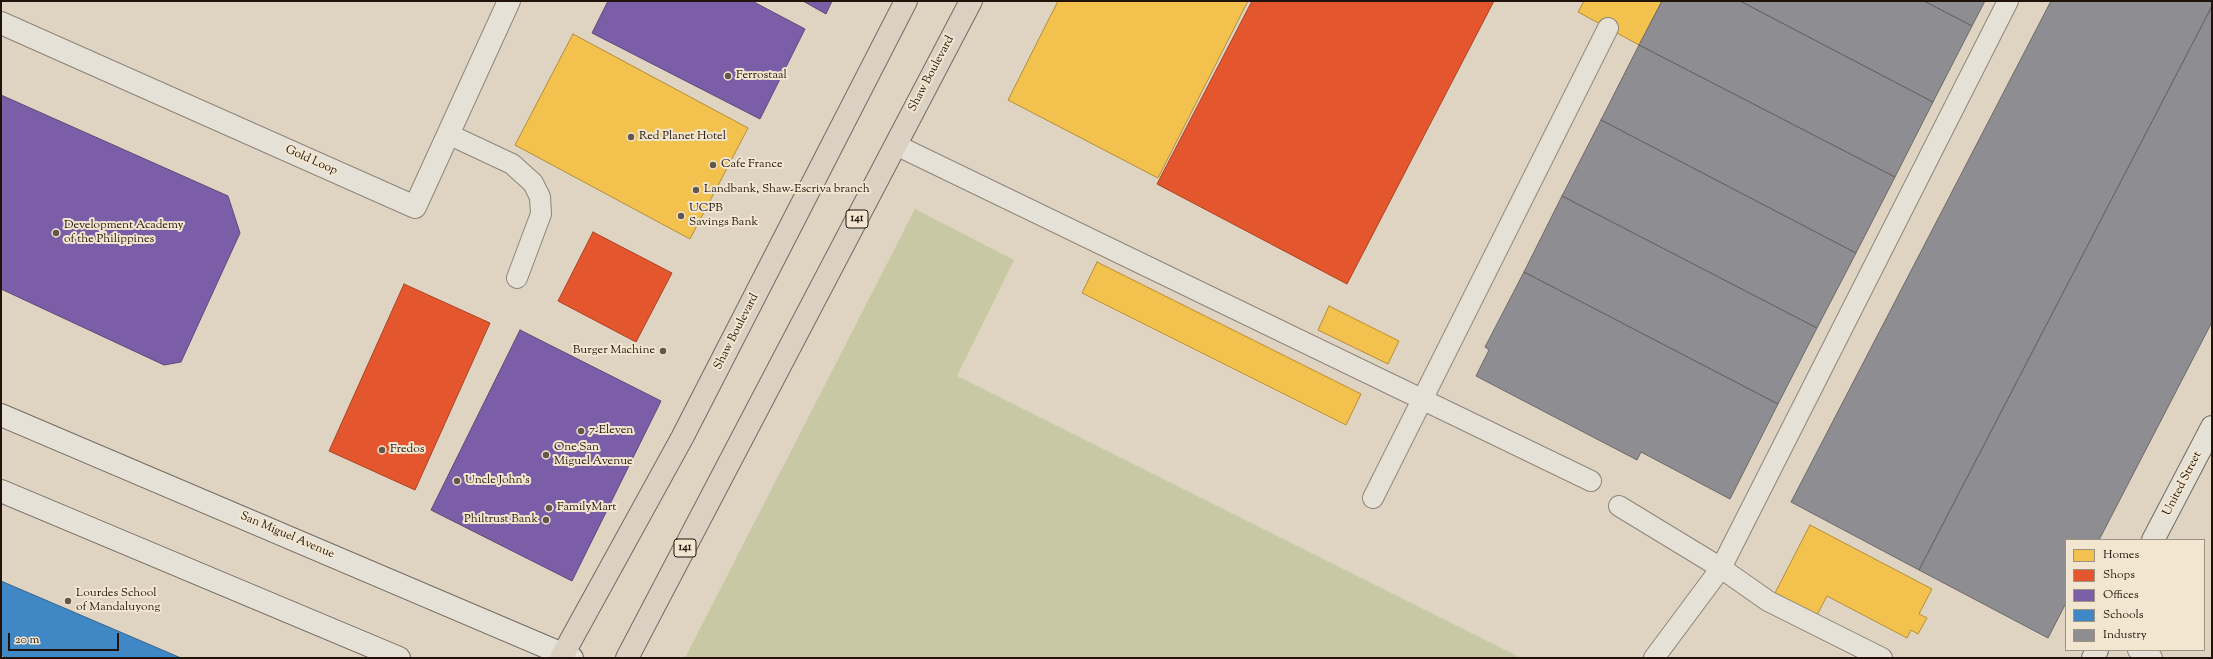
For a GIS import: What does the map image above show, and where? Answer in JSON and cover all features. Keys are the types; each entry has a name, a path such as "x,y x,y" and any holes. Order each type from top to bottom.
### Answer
{"main road":[{"name":"Shaw Boulevard","path":"565,656 682,438 906,1"},
{"name":"Shaw Boulevard","path":"627,658 971,1"}],"street":[{"name":"Gold Loop","path":"1,23 414,207 509,1"},
{"name":"San Miguel Avenue","path":"1,415 565,656"},
{"name":"United Street","path":"2154,539 2212,427"},
{"path":"1,491 400,658"}],"lane":[{"path":"1654,658 1721,568 2008,1"},
{"path":"1373,498 1608,28"},
{"path":"448,134 512,164 533,183 540,197 541,214 518,278"},
{"path":"896,145 1591,481"},
{"path":"1619,506 1721,568 1768,601 1882,658"},
{"path":"2140,651 2152,658"}],"green space":[{"path":"915,209 1014,260 957,376 1521,658 685,658"}],"building: Homes":[{"path":"1058,1 1248,1 1158,178 1008,100"},
{"path":"1584,1 1662,1 1639,45 1578,12"},
{"name":"Red Planet Hotel","path":"573,34 748,128 690,239 515,145"},
{"path":"1097,262 1361,394 1346,425 1082,293"},
{"path":"1329,306 1399,341 1388,364 1318,330"},
{"path":"1810,525 1932,589 1919,614 1927,618 1918,634 1911,630 1907,638 1827,596 1817,615 1775,593"}],"building: Shops":[{"path":"1252,1 1494,1 1347,284 1157,184"},
{"path":"593,232 672,273 636,342 558,301"},
{"path":"404,284 490,323 415,490 329,451"}],"building: Offices":[{"name":"Ferrostaal","path":"608,1 752,1 805,29 760,119 592,33"},
{"path":"803,1 832,1 826,14"},
{"path":"1,95 228,196 240,233 181,362 164,365 1,289"},
{"name":"One San Miguel Avenue","path":"520,330 661,401 572,581 431,510"}],"building: Schools":[{"path":"1,581 181,658 7,658 1,655"}],"building: Industry":[{"path":"1662,1 1740,1 1933,102 1895,177 1639,45"},
{"path":"1740,1 1924,1 1972,26 1933,102"},
{"path":"1924,1 1985,1 1972,26"},
{"path":"2051,1 2212,1 2212,6 1919,570 1791,502"},
{"path":"2212,6 2212,322 2100,539 2065,539 2065,605 2048,638 1919,570"},
{"path":"1639,45 1895,177 1856,253 1601,120"},
{"path":"1601,120 1856,253 1817,328 1562,196"},
{"path":"1562,196 1817,328 1778,404 1524,272"},
{"path":"1524,272 1778,404 1730,499 1641,452 1637,460 1476,376 1489,350 1485,347"}],"place":[{"name":"Ferrostaal","path":"728,76"},
{"name":"Red Planet Hotel","path":"631,137"},
{"name":"Cafe France","path":"713,165"},
{"name":"Landbank, Shaw-Escriva branch","path":"696,190"},
{"name":"UCPB Savings Bank","path":"681,216"},
{"name":"Development Academy of the Philippines","path":"56,233"},
{"name":"Burger Machine","path":"663,351"},
{"name":"7-Eleven","path":"581,431"},
{"name":"Fredos","path":"382,450"},
{"name":"One San Miguel Avenue","path":"546,455"},
{"name":"Uncle John's","path":"457,481"},
{"name":"FamilyMart","path":"549,508"},
{"name":"Philtrust Bank","path":"546,520"},
{"name":"Lourdes School of Mandaluyong","path":"68,601"}]}
